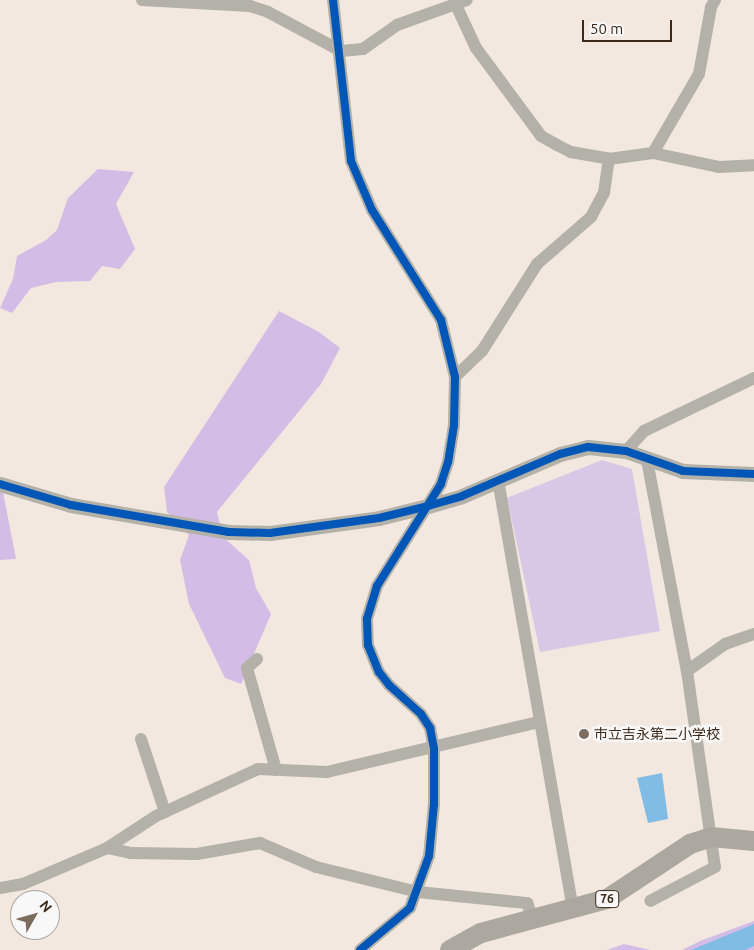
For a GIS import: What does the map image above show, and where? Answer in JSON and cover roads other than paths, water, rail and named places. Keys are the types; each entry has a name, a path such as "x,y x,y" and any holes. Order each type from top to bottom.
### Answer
{"main road":[{"name":"76","path":"450,950 481,933 534,921 607,899 672,853 711,837 754,841"}],"street":[{"path":"142,0 250,6 268,12 341,51 363,48 398,25 462,3 476,48 541,136 571,152 609,159 652,152 719,167 754,165"},
{"path":"333,0 341,51 352,161 359,185 442,320 455,377 448,462 428,506 377,586 370,604 366,630 379,672 421,714 430,728 434,749 434,804 429,856 418,892 410,908 360,950"},
{"path":"652,152 699,74 711,6 715,0"},
{"path":"455,377 482,351 537,264 591,217 604,193 609,159"},
{"path":"626,451 644,431 754,378"},
{"path":"0,484 71,505 229,532 270,532 379,518 428,506 560,454 588,447 626,451 647,460 683,471 754,474"},
{"path":"647,460 687,671 715,867 650,902"},
{"path":"498,480 538,722 573,910"},
{"path":"687,671 725,644 754,634"},
{"path":"257,659 247,668 276,770"},
{"path":"0,888 24,884 107,848 165,812 258,769 327,772 434,749 538,722"},
{"path":"142,739 165,812"},
{"path":"107,848 130,854 197,854 260,843 316,867 418,892 527,903 534,921"}],"water":[{"path":"662,773 668,819 648,823 637,778"},
{"path":"754,924 754,946 745,950 691,950"}],"place":[{"name":"市立吉永第二小学校","path":"584,734"}]}
